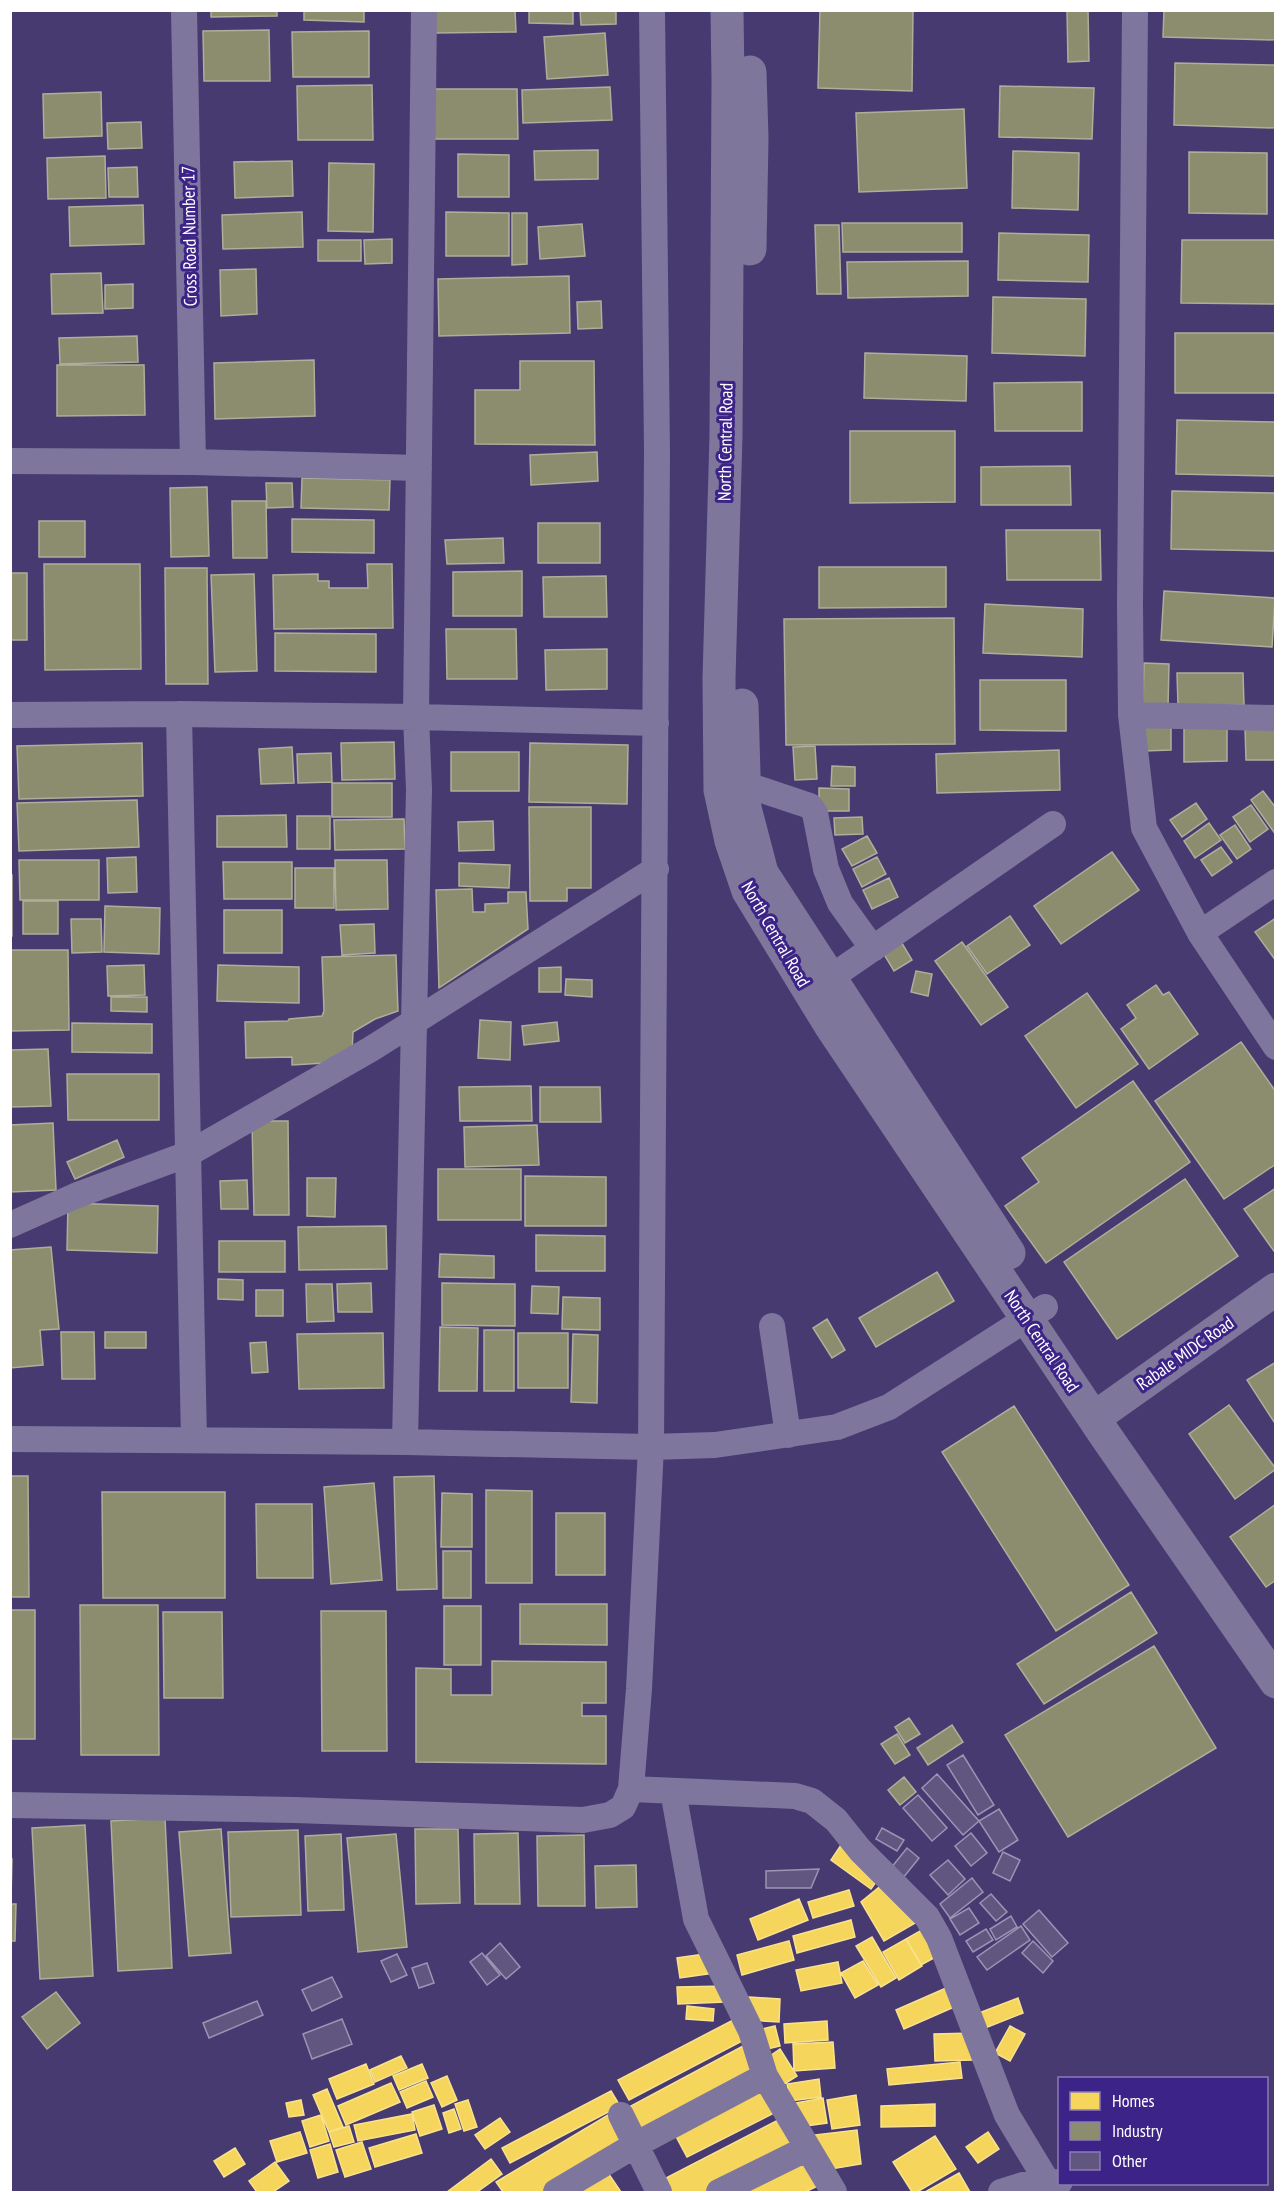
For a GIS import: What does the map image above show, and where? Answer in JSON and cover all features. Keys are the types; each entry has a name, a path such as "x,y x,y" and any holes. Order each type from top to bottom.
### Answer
{"main road":[{"name":"North Central Road","path":"727,10 726,424 719,689 720,790 731,841 748,891 830,1025 1036,1313 1275,1655"},
{"name":"North Central Road","path":"749,10 752,138 741,716 745,808 762,873 830,978 1036,1313"},
{"name":"Rabale MIDC Road","path":"1109,1420 1275,1289"},
{"name":"Rabale MIDC Road","path":"1109,1420 1275,1314"},
{"name":"North Central Road","path":"1109,1420 1275,1682"}],"street":[{"name":"Cross Road Number 17","path":"184,10 193,462"},
{"path":"405,1442 419,789 416,717 424,10"},
{"path":"10,1804 583,1820 610,1815 624,1807 631,1789 639,1689 651,1447 657,451 652,10"},
{"path":"1135,10 1131,715 1144,828 1200,933 1275,1047"},
{"path":"10,461 193,462 419,468"},
{"path":"10,715 179,714 656,723"},
{"path":"179,714 194,1440"},
{"path":"1131,715 1275,718"},
{"path":"744,784 810,806 815,813 826,869 840,903 873,949"},
{"path":"830,978 1053,824"},
{"path":"10,1225 75,1196 188,1154 314,1083 656,869"},
{"path":"1200,933 1275,882"},
{"path":"10,1439 405,1442 651,1447 715,1445 837,1427 889,1407 1036,1313"},
{"path":"772,1326 788,1435"},
{"path":"631,1789 795,1796 812,1802 837,1820 860,1850 927,1917 939,1938 1007,2115 1054,2183 1023,2186 1001,2193"},
{"path":"673,1791 696,1919 751,2031 765,2076 808,2148 825,2190"},
{"path":"556,2193 637,2144 765,2076"},
{"path":"621,2115 659,2193"},
{"path":"719,2193 808,2148"}],"building: Homes":[{"path":"841,1845 881,1875 871,1889 831,1860"},
{"path":"883,1884 924,1918 884,1941 861,1902"},
{"path":"849,1890 854,1906 813,1918 808,1902"},
{"path":"799,1899 808,1920 758,1940 750,1919"},
{"path":"851,1920 855,1937 797,1953 793,1936"},
{"path":"929,1926 945,1952 921,1965 906,1939"},
{"path":"872,1937 896,1978 881,1987 856,1946"},
{"path":"906,1939 922,1966 899,1980 883,1952"},
{"path":"789,1941 794,1960 742,1975 737,1955"},
{"path":"711,1953 714,1973 680,1978 677,1958"},
{"path":"863,1961 878,1985 855,1998 841,1973"},
{"path":"838,1962 842,1983 801,1991 796,1970"},
{"path":"725,1986 725,2002 678,2004 677,1987"},
{"path":"946,1988 954,2007 904,2029 896,2010"},
{"path":"749,1997 780,1999 779,2022 748,2020"},
{"path":"1018,1998 1023,2013 985,2028 979,2013"},
{"path":"687,2006 714,2009 713,2021 686,2019"},
{"path":"737,2018 748,2038 629,2100 618,2080"},
{"path":"827,2021 828,2040 785,2043 784,2024"},
{"path":"775,2026 780,2046 763,2050 758,2030"},
{"path":"1010,2026 1025,2034 1010,2061 995,2053"},
{"path":"973,2033 973,2060 935,2061 934,2034"},
{"path":"833,2042 835,2068 794,2071 793,2044"},
{"path":"743,2046 759,2075 644,2136 629,2107"},
{"path":"780,2049 797,2076 783,2085 767,2058"},
{"path":"401,2056 407,2068 375,2082 370,2070"},
{"path":"960,2062 962,2078 889,2085 887,2069"},
{"path":"366,2064 374,2084 337,2099 329,2079"},
{"path":"422,2064 428,2078 399,2090 393,2076"},
{"path":"447,2076 457,2100 442,2107 431,2083"},
{"path":"819,2079 821,2097 790,2101 787,2084"},
{"path":"426,2081 433,2097 407,2108 400,2092"},
{"path":"767,2081 782,2109 687,2157 672,2129"},
{"path":"391,2083 400,2102 346,2125 338,2106"},
{"path":"327,2089 343,2127 329,2132 313,2095"},
{"path":"611,2091 620,2106 510,2163 502,2148"},
{"path":"856,2095 860,2125 832,2129 827,2100"},
{"path":"823,2098 827,2123 799,2127 795,2103"},
{"path":"301,2100 304,2115 289,2117 286,2103"},
{"path":"468,2100 477,2127 464,2131 455,2104"},
{"path":"935,2104 935,2126 881,2127 881,2106"},
{"path":"434,2105 442,2129 420,2136 412,2112"},
{"path":"454,2109 461,2129 449,2133 443,2113"},
{"path":"613,2112 631,2141 547,2192 503,2192 496,2182"},
{"path":"412,2114 415,2130 358,2141 354,2125"},
{"path":"321,2115 329,2141 310,2147 302,2121"},
{"path":"786,2116 801,2146 710,2192 671,2192 664,2179"},
{"path":"500,2118 510,2132 485,2149 475,2135"},
{"path":"349,2126 354,2142 334,2147 329,2132"},
{"path":"857,2130 861,2164 831,2169 814,2135"},
{"path":"300,2132 307,2153 277,2162 270,2141"},
{"path":"988,2132 999,2149 978,2163 966,2147"},
{"path":"416,2134 422,2153 375,2167 369,2148"},
{"path":"935,2136 956,2169 917,2192 912,2192 893,2162"},
{"path":"362,2142 371,2169 345,2177 336,2150"},
{"path":"330,2144 338,2172 318,2178 310,2150"},
{"path":"235,2148 245,2164 224,2177 214,2161"},
{"path":"807,2153 822,2184 805,2192 725,2192"},
{"path":"491,2159 502,2174 477,2192 447,2192"},
{"path":"275,2162 289,2181 273,2192 257,2192 249,2181"},
{"path":"604,2167 621,2192 566,2192"},
{"path":"959,2173 970,2192 925,2192"}],"building: Industry":[{"path":"211,10 277,10 277,16 211,17"},
{"path":"304,10 364,10 364,22 304,20"},
{"path":"434,10 515,10 516,32 434,33"},
{"path":"529,10 573,10 573,24 529,23"},
{"path":"580,10 616,10 616,24 581,25"},
{"path":"820,10 913,10 912,91 818,88"},
{"path":"1067,10 1088,10 1089,61 1068,62"},
{"path":"1164,10 1276,10 1276,40 1163,37"},
{"path":"269,30 270,81 204,81 203,31"},
{"path":"369,31 369,77 293,77 292,32"},
{"path":"605,33 608,75 547,79 544,37"},
{"path":"1175,63 1276,65 1276,128 1174,125"},
{"path":"372,85 373,140 298,140 297,86"},
{"path":"1000,86 1094,88 1092,139 999,137"},
{"path":"610,87 612,120 523,123 522,90"},
{"path":"432,89 517,89 518,139 432,139"},
{"path":"101,92 102,136 44,138 43,94"},
{"path":"964,109 967,188 859,192 856,113"},
{"path":"141,122 142,148 108,149 107,123"},
{"path":"598,150 598,179 535,180 534,151"},
{"path":"1013,151 1079,153 1078,210 1012,208"},
{"path":"1189,152 1267,153 1267,214 1189,213"},
{"path":"458,154 509,155 509,197 458,197"},
{"path":"105,156 106,198 48,199 47,158"},
{"path":"292,161 293,196 235,198 234,162"},
{"path":"329,163 374,164 373,232 328,231"},
{"path":"137,167 138,197 109,197 108,168"},
{"path":"143,205 144,244 70,246 69,207"},
{"path":"302,212 303,247 223,249 222,215"},
{"path":"446,212 509,213 509,256 446,256"},
{"path":"512,213 527,213 527,264 512,265"},
{"path":"842,223 962,223 962,252 843,252"},
{"path":"582,224 585,256 540,259 538,227"},
{"path":"815,225 839,225 841,294 817,294"},
{"path":"999,233 1089,235 1088,282 998,280"},
{"path":"392,239 392,263 365,264 364,240"},
{"path":"318,240 361,240 361,261 318,261"},
{"path":"1182,240 1276,240 1276,304 1181,303"},
{"path":"968,261 968,296 848,298 847,262"},
{"path":"256,269 257,314 221,316 220,270"},
{"path":"101,273 103,313 52,314 51,274"},
{"path":"569,276 570,333 439,336 438,279"},
{"path":"133,284 133,308 105,309 105,285"},
{"path":"993,297 1086,299 1085,356 992,353"},
{"path":"601,301 602,328 578,329 577,302"},
{"path":"1175,333 1276,333 1276,393 1175,393"},
{"path":"137,336 138,362 60,364 59,338"},
{"path":"865,353 967,356 966,401 864,398"},
{"path":"314,360 315,416 215,419 214,363"},
{"path":"520,361 594,361 595,445 475,444 475,390 520,390"},
{"path":"57,365 144,365 145,415 57,416"},
{"path":"1082,382 1082,431 995,431 994,383"},
{"path":"1177,420 1276,422 1276,476 1176,474"},
{"path":"850,431 955,431 955,502 850,503"},
{"path":"597,452 598,481 531,485 530,455"},
{"path":"1070,466 1071,505 981,505 981,467"},
{"path":"302,478 390,480 389,510 301,508"},
{"path":"266,483 292,483 293,507 267,508"},
{"path":"207,487 209,556 171,557 170,488"},
{"path":"1172,491 1276,493 1276,551 1171,549"},
{"path":"232,501 266,501 267,558 233,558"},
{"path":"292,519 374,520 374,553 292,552"},
{"path":"39,521 85,521 85,557 39,557"},
{"path":"538,523 600,523 600,563 538,563"},
{"path":"1006,530 1100,530 1101,580 1007,580"},
{"path":"503,538 504,563 447,564 445,540"},
{"path":"44,564 140,564 141,669 45,670"},
{"path":"367,564 392,564 393,628 274,629 273,575 318,574 318,581 329,581 329,588 368,588"},
{"path":"819,567 946,567 946,607 819,608"},
{"path":"165,568 207,568 208,684 166,684"},
{"path":"522,571 522,616 453,616 453,572"},
{"path":"10,573 27,573 27,640 10,640"},
{"path":"254,574 257,671 215,672 211,575"},
{"path":"606,576 607,617 544,617 543,577"},
{"path":"1164,591 1275,598 1272,647 1161,640"},
{"path":"985,604 1083,609 1082,657 983,653"},
{"path":"954,618 955,744 786,745 784,619"},
{"path":"446,629 516,629 517,679 447,679"},
{"path":"275,633 376,634 376,672 275,671"},
{"path":"607,649 607,689 546,690 545,650"},
{"path":"1144,663 1169,664 1168,708 1143,707"},
{"path":"1177,673 1243,673 1244,705 1178,705"},
{"path":"980,680 1066,680 1066,731 980,730"},
{"path":"1171,725 1171,750 1144,751 1143,726"},
{"path":"1184,727 1227,727 1227,761 1184,762"},
{"path":"1245,728 1275,728 1276,760 1246,760"},
{"path":"394,742 395,779 342,780 341,743"},
{"path":"142,743 143,796 19,799 17,746"},
{"path":"530,743 628,745 627,804 529,802"},
{"path":"815,746 817,779 795,780 793,747"},
{"path":"292,747 294,783 261,784 259,749"},
{"path":"1059,750 1060,790 937,793 936,754"},
{"path":"451,752 519,752 519,791 451,791"},
{"path":"331,753 332,782 298,783 297,754"},
{"path":"832,766 855,767 855,786 831,786"},
{"path":"332,783 392,783 392,817 332,817"},
{"path":"819,788 849,789 849,811 819,811"},
{"path":"1263,791 1276,808 1276,835 1251,800"},
{"path":"137,800 139,847 19,851 17,803"},
{"path":"1196,803 1207,819 1182,837 1170,820"},
{"path":"1251,805 1268,829 1250,842 1233,817"},
{"path":"529,807 591,807 591,888 567,888 567,901 530,901"},
{"path":"286,815 287,847 217,847 217,816"},
{"path":"297,816 330,816 330,849 297,849"},
{"path":"862,817 863,834 835,835 834,818"},
{"path":"404,819 405,849 335,850 334,820"},
{"path":"493,821 494,850 459,851 458,822"},
{"path":"1209,823 1221,840 1195,858 1184,841"},
{"path":"1235,825 1251,849 1237,859 1220,835"},
{"path":"867,836 877,853 852,866 842,849"},
{"path":"1221,847 1232,862 1212,876 1201,860"},
{"path":"1112,852 1139,890 1061,944 1034,906"},
{"path":"136,857 137,892 108,893 107,858"},
{"path":"877,857 886,874 862,887 853,869"},
{"path":"19,860 99,860 99,900 20,900"},
{"path":"335,860 387,860 388,909 336,910"},
{"path":"223,862 292,862 292,899 224,899"},
{"path":"459,863 510,865 509,888 459,886"},
{"path":"295,868 334,868 334,908 295,908"},
{"path":"10,875 12,875 12,936 10,936"},
{"path":"889,878 898,897 872,909 863,890"},
{"path":"472,889 473,912 485,912 485,904 508,903 508,892 526,892 528,929 439,988 436,890"},
{"path":"23,901 58,901 58,934 23,934"},
{"path":"105,906 160,908 159,954 104,952"},
{"path":"224,910 282,910 282,953 224,953"},
{"path":"1010,916 1030,945 987,974 967,946"},
{"path":"1276,918 1276,961 1255,932"},
{"path":"71,919 101,919 102,952 72,953"},
{"path":"374,924 375,953 342,955 340,925"},
{"path":"897,935 912,960 894,971 879,946"},
{"path":"962,942 1008,1007 981,1025 935,961"},
{"path":"10,950 68,950 69,1030 10,1031"},
{"path":"396,955 398,1011 375,1019 353,1032 352,1053 342,1062 292,1065 292,1057 246,1058 245,1022 288,1021 289,1019 322,1016 324,1011 322,957"},
{"path":"144,965 145,995 108,996 107,966"},
{"path":"218,965 299,967 299,1003 217,1001"},
{"path":"561,967 561,992 539,992 539,968"},
{"path":"916,971 932,974 928,996 911,992"},
{"path":"566,979 592,980 592,997 565,995"},
{"path":"1156,985 1163,995 1169,992 1198,1034 1149,1069 1121,1029 1136,1018 1127,1005"},
{"path":"1087,993 1138,1064 1076,1108 1025,1036"},
{"path":"111,997 147,997 147,1012 111,1011"},
{"path":"480,1020 511,1022 510,1060 478,1058"},
{"path":"557,1022 559,1041 524,1045 522,1026"},
{"path":"72,1023 152,1024 152,1053 72,1052"},
{"path":"1241,1042 1276,1092 1276,1164 1224,1199 1155,1101"},
{"path":"48,1049 51,1106 10,1107 10,1050"},
{"path":"67,1074 159,1074 159,1120 68,1120"},
{"path":"1133,1081 1190,1162 1046,1263 1005,1206 1039,1182 1022,1158"},
{"path":"531,1086 532,1121 460,1121 459,1087"},
{"path":"540,1087 600,1087 601,1122 540,1122"},
{"path":"252,1121 288,1121 289,1215 254,1215"},
{"path":"53,1123 56,1190 10,1192 10,1125"},
{"path":"537,1125 539,1165 465,1167 464,1127"},
{"path":"117,1140 124,1157 75,1179 67,1162"},
{"path":"438,1169 521,1169 521,1220 438,1220"},
{"path":"525,1176 606,1177 606,1226 525,1226"},
{"path":"307,1178 336,1178 335,1217 307,1216"},
{"path":"1185,1179 1238,1256 1117,1339 1064,1262"},
{"path":"247,1180 248,1209 221,1209 220,1181"},
{"path":"1276,1188 1276,1254 1244,1209"},
{"path":"68,1203 158,1206 157,1253 67,1250"},
{"path":"386,1226 387,1269 299,1270 298,1227"},
{"path":"536,1235 605,1236 605,1271 536,1271"},
{"path":"219,1241 285,1241 285,1272 219,1272"},
{"path":"51,1247 59,1329 40,1330 43,1365 10,1368 10,1250"},
{"path":"440,1254 494,1256 494,1278 439,1277"},
{"path":"937,1272 954,1301 876,1347 859,1318"},
{"path":"218,1279 243,1280 243,1300 218,1299"},
{"path":"371,1283 372,1312 338,1312 337,1284"},
{"path":"442,1283 515,1284 515,1326 442,1325"},
{"path":"306,1284 332,1284 334,1321 307,1322"},
{"path":"532,1286 559,1287 558,1314 531,1313"},
{"path":"256,1290 283,1290 283,1316 256,1316"},
{"path":"563,1297 600,1298 600,1330 562,1329"},
{"path":"827,1319 845,1350 832,1358 813,1328"},
{"path":"440,1327 478,1328 477,1391 439,1391"},
{"path":"484,1330 514,1330 514,1391 484,1391"},
{"path":"61,1332 94,1332 95,1379 62,1379"},
{"path":"105,1332 146,1332 146,1348 105,1348"},
{"path":"383,1333 384,1388 299,1389 297,1334"},
{"path":"518,1333 568,1333 568,1388 518,1388"},
{"path":"573,1334 598,1335 597,1403 571,1402"},
{"path":"266,1342 268,1372 252,1373 250,1343"},
{"path":"1276,1362 1276,1425 1247,1380"},
{"path":"1229,1405 1276,1469 1235,1499 1189,1434"},
{"path":"1014,1406 1129,1585 1056,1631 942,1452"},
{"path":"10,1476 28,1476 29,1597 10,1597"},
{"path":"434,1476 437,1589 397,1590 394,1477"},
{"path":"374,1483 382,1580 331,1584 324,1487"},
{"path":"486,1490 532,1491 532,1583 486,1583"},
{"path":"102,1492 225,1492 225,1598 103,1598"},
{"path":"442,1493 472,1494 472,1547 441,1547"},
{"path":"256,1504 312,1504 313,1578 257,1578"},
{"path":"1276,1504 1276,1580 1266,1587 1230,1537"},
{"path":"556,1513 605,1513 605,1575 556,1575"},
{"path":"443,1551 471,1551 471,1598 443,1598"},
{"path":"1131,1592 1157,1633 1044,1704 1017,1664"},
{"path":"520,1604 607,1604 607,1645 520,1644"},
{"path":"80,1605 158,1605 159,1755 81,1755"},
{"path":"444,1606 481,1606 481,1665 444,1665"},
{"path":"10,1610 35,1610 35,1739 10,1739"},
{"path":"321,1611 386,1611 387,1751 322,1751"},
{"path":"163,1612 222,1612 223,1698 164,1698"},
{"path":"1154,1646 1216,1748 1068,1837 1005,1735"},
{"path":"492,1661 606,1662 606,1703 582,1703 582,1716 606,1716 606,1764 416,1762 416,1668 451,1669 451,1695 492,1695"},
{"path":"909,1718 920,1734 905,1743 895,1727"},
{"path":"952,1725 963,1742 928,1765 917,1748"},
{"path":"897,1734 910,1755 895,1764 881,1744"},
{"path":"904,1777 916,1792 900,1805 888,1790"},
{"path":"165,1818 172,1968 118,1971 111,1821"},
{"path":"85,1825 93,1976 40,1979 32,1828"},
{"path":"221,1829 231,1953 189,1956 179,1832"},
{"path":"415,1829 458,1829 460,1903 416,1904"},
{"path":"298,1830 301,1915 231,1917 228,1832"},
{"path":"518,1833 520,1904 475,1904 474,1834"},
{"path":"341,1834 344,1910 308,1911 305,1836"},
{"path":"396,1834 407,1947 358,1952 347,1838"},
{"path":"584,1835 585,1906 538,1906 537,1836"},
{"path":"10,1859 12,1859 11,1899 10,1899"},
{"path":"636,1865 637,1907 596,1908 595,1866"},
{"path":"10,1904 16,1904 15,1941 10,1941"},
{"path":"56,1992 80,2023 47,2049 22,2017"}],"building: Other":[{"path":"963,1755 994,1805 978,1815 947,1765"},
{"path":"937,1774 979,1821 963,1835 922,1788"},
{"path":"918,1795 947,1828 932,1841 903,1808"},
{"path":"999,1809 1018,1840 999,1852 979,1821"},
{"path":"882,1828 904,1840 897,1851 876,1839"},
{"path":"971,1833 987,1853 971,1866 955,1846"},
{"path":"907,1848 919,1858 903,1878 891,1868"},
{"path":"1003,1852 1020,1860 1010,1881 993,1873"},
{"path":"948,1860 965,1879 948,1895 930,1875"},
{"path":"819,1869 811,1888 766,1888 766,1871"},
{"path":"972,1878 983,1892 950,1918 940,1904"},
{"path":"991,1894 1007,1912 996,1921 980,1903"},
{"path":"969,1908 979,1923 960,1935 950,1919"},
{"path":"1039,1910 1068,1943 1052,1957 1023,1924"},
{"path":"1011,1916 1017,1927 996,1940 990,1929"},
{"path":"1021,1926 1030,1940 987,1970 977,1957"},
{"path":"986,1929 993,1940 973,1952 966,1941"},
{"path":"1033,1941 1053,1961 1043,1973 1022,1953"},
{"path":"500,1943 520,1967 506,1979 486,1956"},
{"path":"482,1953 500,1975 487,1985 470,1962"},
{"path":"397,1954 407,1975 391,1982 381,1961"},
{"path":"427,1963 434,1983 419,1988 412,1968"},
{"path":"332,1977 342,1997 312,2011 302,1990"},
{"path":"257,2001 263,2015 209,2038 203,2023"},
{"path":"342,2019 352,2044 312,2059 303,2034"}]}
